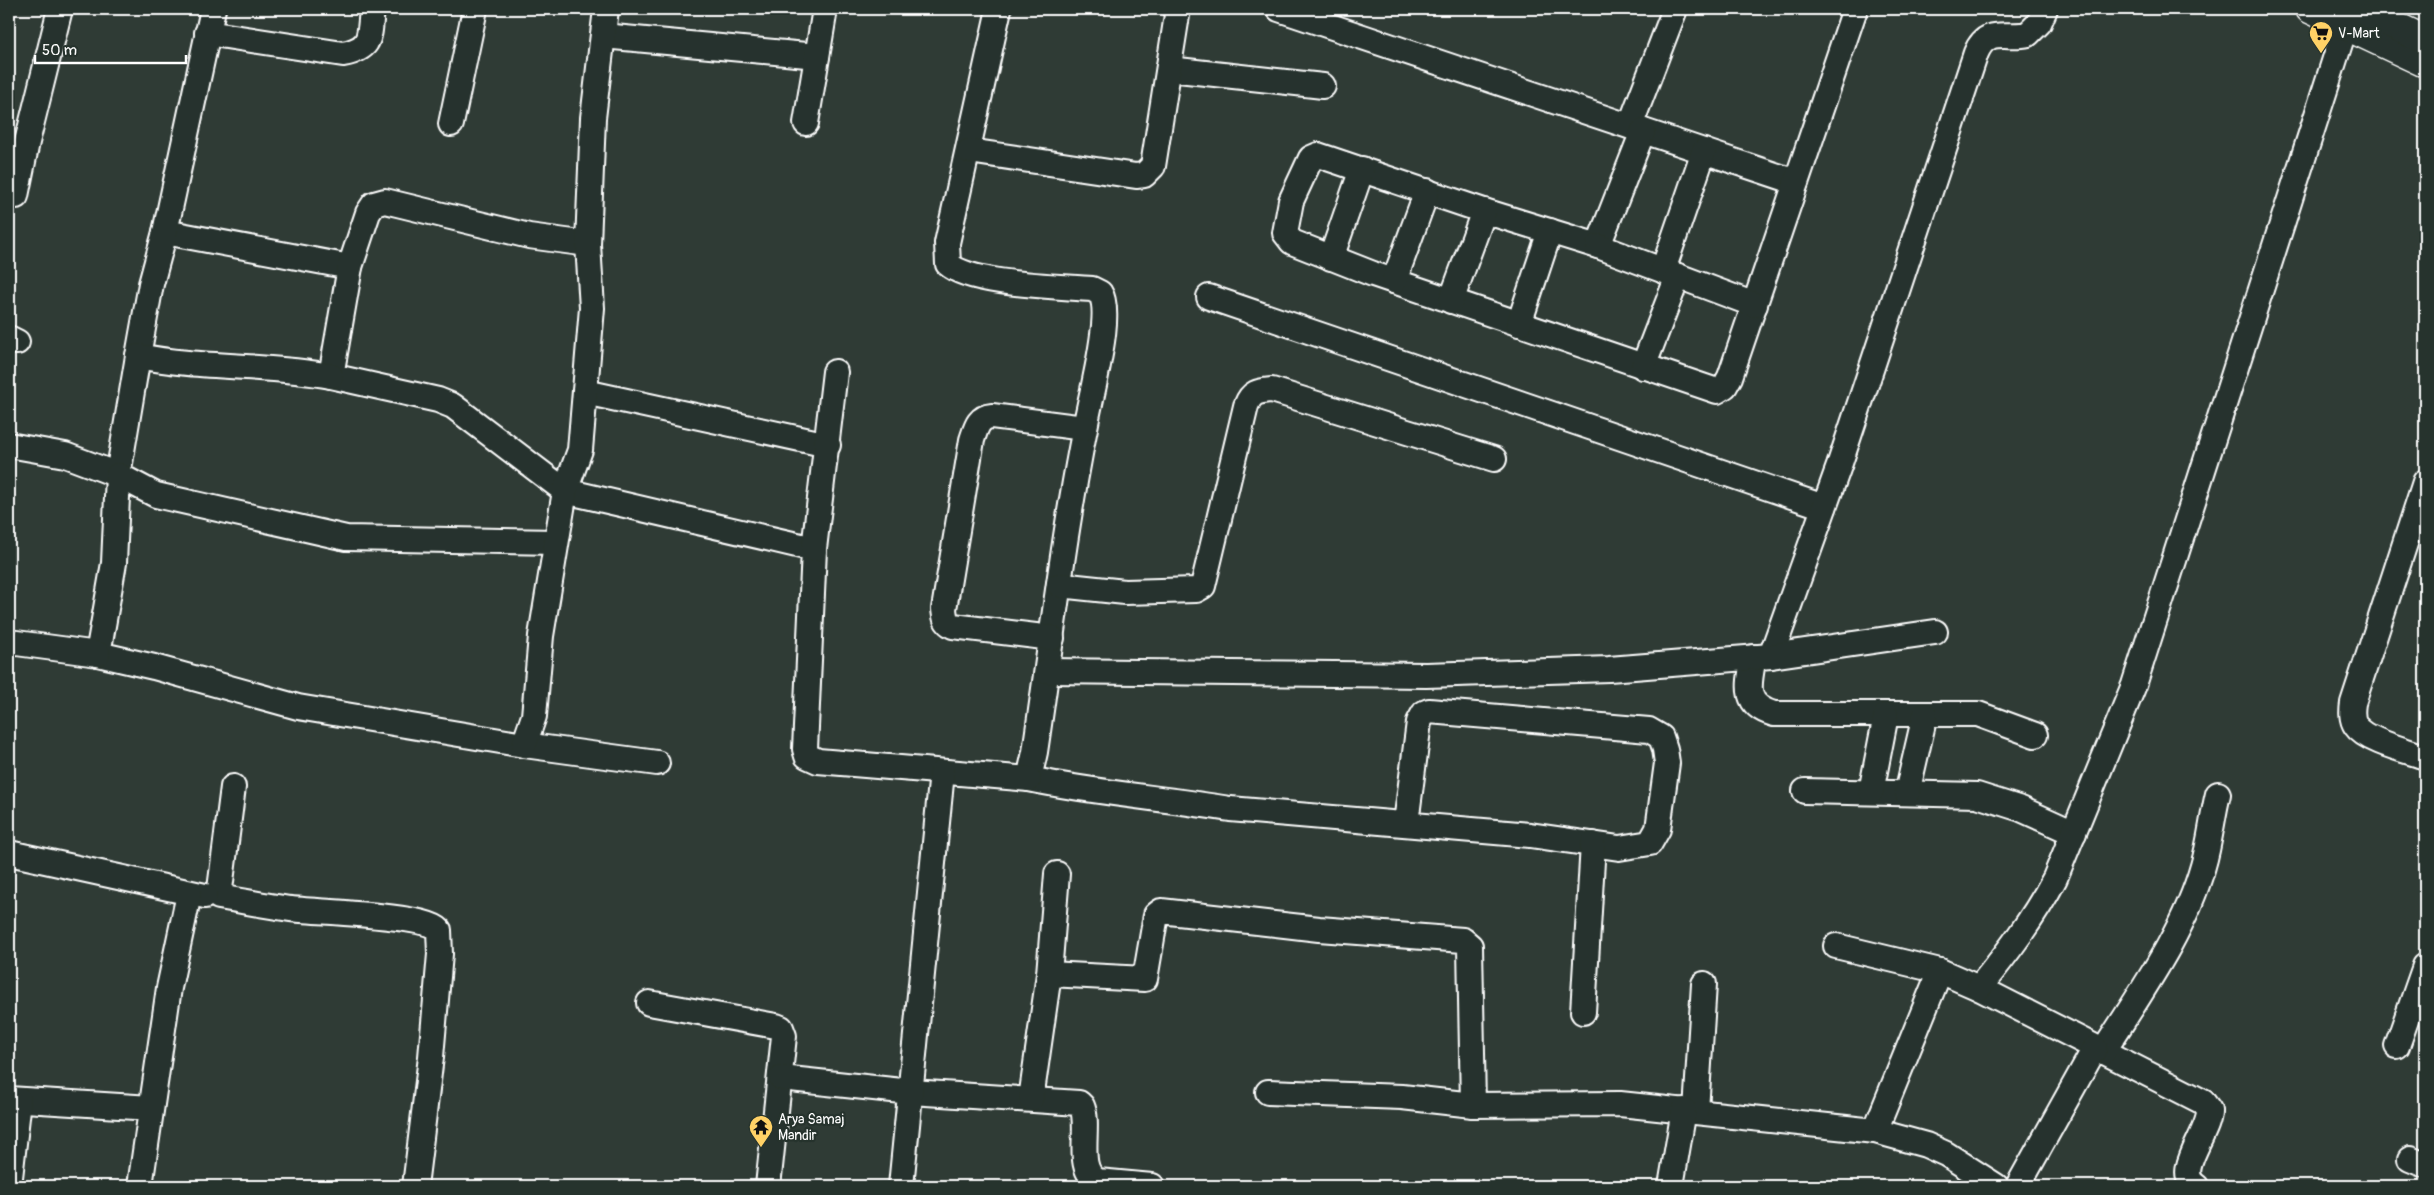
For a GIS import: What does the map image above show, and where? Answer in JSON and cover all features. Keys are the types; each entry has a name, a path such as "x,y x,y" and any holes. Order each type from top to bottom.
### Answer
{"highway":[{"path":"2310,9 2352,15 2425,40"},
{"path":"2352,15 2425,63"}],"street":[{"path":"16,196 18,139 60,9"},
{"path":"98,654 114,563 118,475 138,356 151,284 165,232 213,9"},
{"path":"207,33 343,54 362,49 366,45 372,9"},
{"path":"451,124 475,9"},
{"path":"524,745 534,716 542,636 565,491 580,450 592,308 588,244 593,118 606,9"},
{"path":"806,124 825,9"},
{"path":"999,9 969,151 947,243 948,264 955,270 996,280 1092,290 1100,293 1105,308 1096,377 1084,428 1035,752 1029,779"},
{"path":"969,151 1144,175 1153,166 1178,9"},
{"path":"1278,9 1796,182"},
{"path":"1598,246 1675,9"},
{"path":"1754,305 1598,246 1484,211 1318,155 1314,156 1290,201 1284,228 1286,237 1292,242 1394,282 1717,391 1725,386 1754,305 1855,9"},
{"path":"2035,735 1978,714 1886,716 1774,714 1761,710 1754,705 1749,685 1824,507 1978,48 1987,37 2028,34 2039,23 2045,9"},
{"path":"1979,988 2021,937 2040,907 2074,833 2134,685 2352,15"},
{"path":"603,36 817,56"},
{"path":"1169,69 1323,86"},
{"path":"1642,367 1704,151"},
{"path":"1331,258 1362,169"},
{"path":"1394,282 1427,192"},
{"path":"331,376 350,267 370,209 374,204 385,201 529,236 588,244"},
{"path":"1451,301 1484,211"},
{"path":"1519,324 1550,231"},
{"path":"165,232 350,267"},
{"path":"1209,297 1824,507"},
{"path":"138,356 175,364 300,370 438,400 453,406 565,491 814,549"},
{"path":"835,372 828,445 814,549 805,749 807,756 818,760 1029,779 1076,789 1181,801 1230,809 1406,823 1619,848 1650,843 1658,829 1667,763 1661,738 1649,730 1429,711 1424,713 1419,722 1406,823"},
{"path":"1059,585 1125,592 1196,590 1203,586 1246,406 1253,394 1258,391 1272,390 1494,459"},
{"path":"585,392 828,445"},
{"path":"1052,638 953,626 948,623 944,609 972,440 977,423 986,417 992,416 1084,428"},
{"path":"9,445 65,455 118,475 156,495 346,538 556,542"},
{"path":"2425,482 2353,703 2352,715 2356,727 2370,737 2425,757"},
{"path":"1047,671 1426,675 1609,668 1762,657 1935,632"},
{"path":"9,642 98,654 154,667 298,707 524,745 657,763"},
{"path":"1907,793 1925,715"},
{"path":"1871,792 1886,716"},
{"path":"901,1186 942,772"},
{"path":"219,897 233,787"},
{"path":"1805,791 1964,793 1992,798 2074,833"},
{"path":"2018,1186 2099,1050 2157,965 2194,892 2203,866 2218,794"},
{"path":"1583,1012 1593,844"},
{"path":"9,853 189,894 293,909 402,920 432,925 440,930 440,954 431,1057 415,1186"},
{"path":"1031,1099 1049,974 1056,874"},
{"path":"140,1186 169,988 189,894"},
{"path":"1049,974 1145,979 1156,915 1161,911 1319,929 1463,940 1469,943 1470,946 1473,1105"},
{"path":"1836,946 1940,971 1979,988 2203,1102 2209,1110 2208,1124 2188,1165 2187,1175 2190,1183 2196,1186"},
{"path":"2397,1046 2421,995 2425,966"},
{"path":"1875,1131 1940,971"},
{"path":"1671,1186 1690,1110 1704,984"},
{"path":"649,1003 779,1027 784,1036 768,1186"},
{"path":"781,1078 911,1092 1076,1103 1082,1106 1086,1116 1085,1165 1093,1179 1152,1186"},
{"path":"1268,1092 1402,1097 1473,1105 1620,1104 1875,1131 1926,1145 1946,1154 1996,1186"},
{"path":"9,1186 14,1100 150,1108"}],"place":[{"name":"V-Mart","path":"2321,54"},
{"name":"Arya Samaj Mandir","path":"761,1148"}]}
